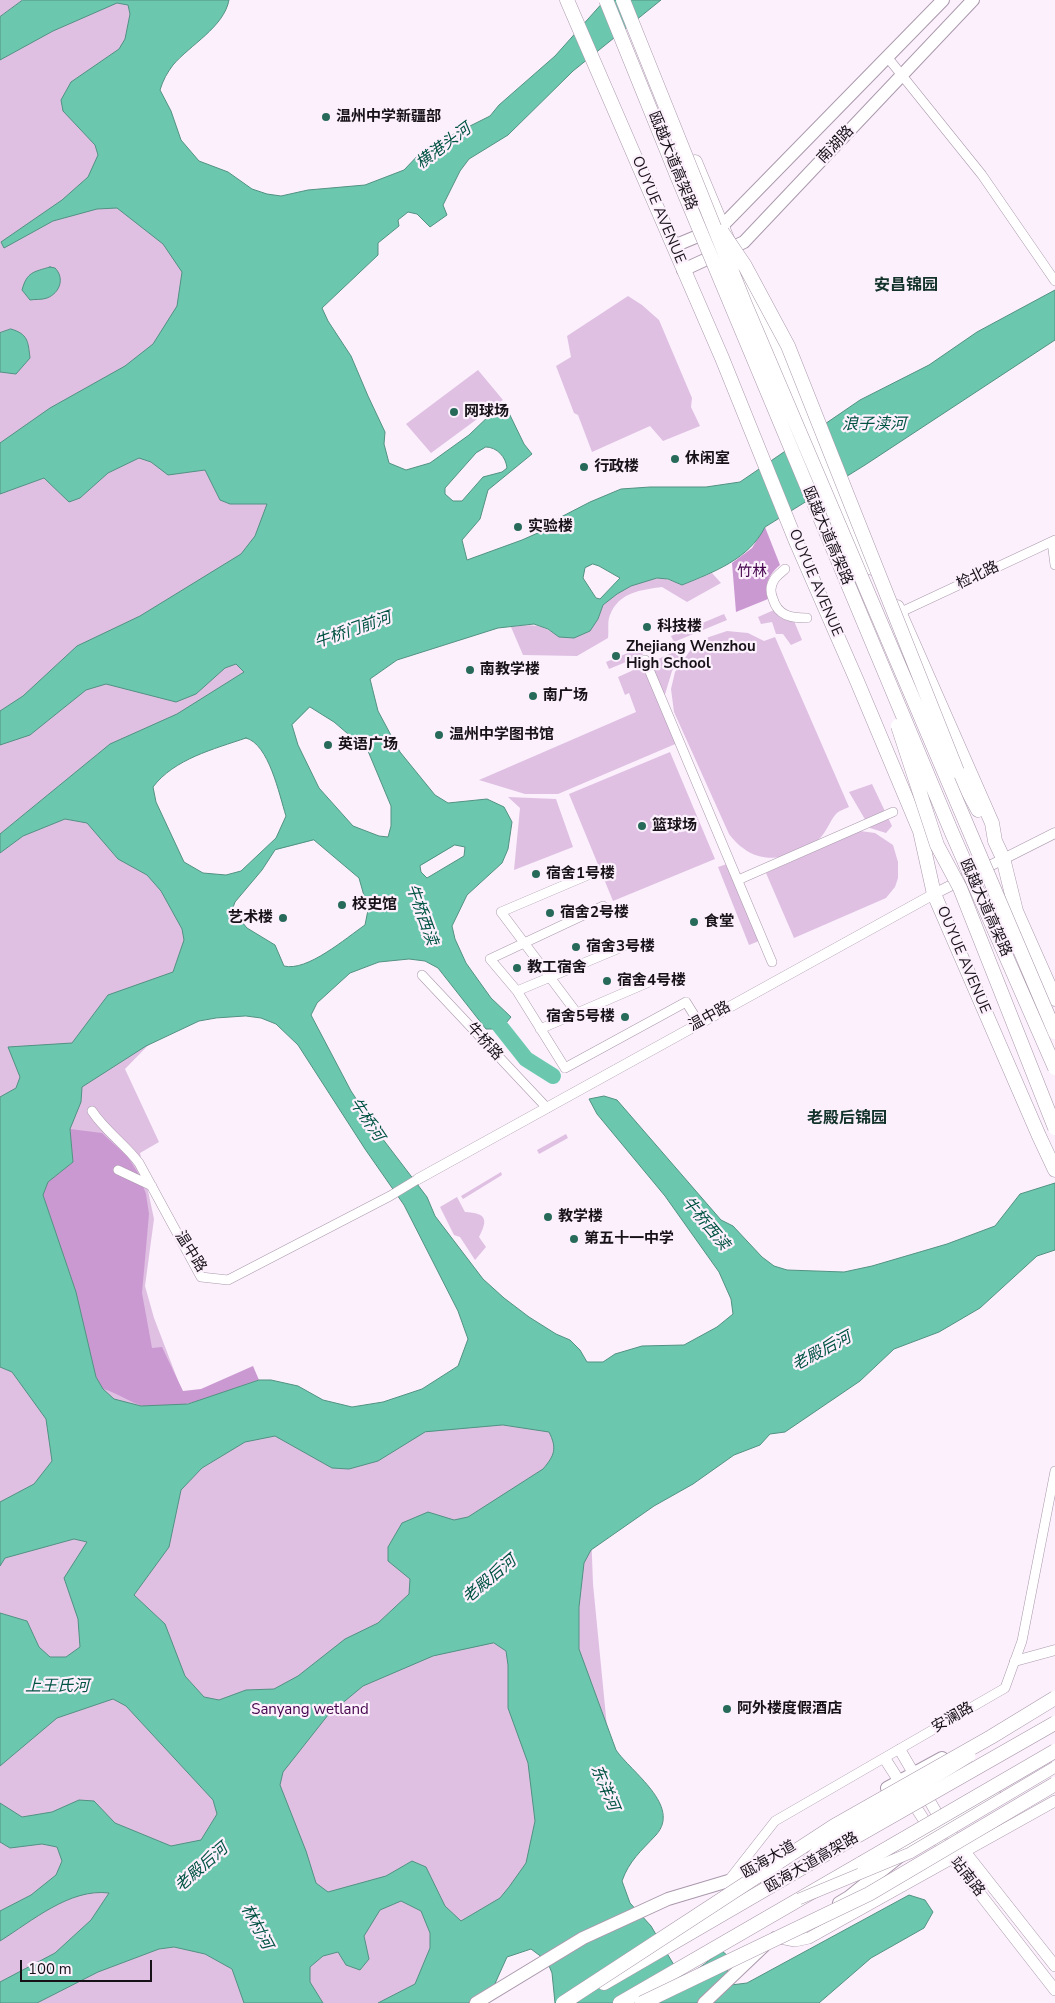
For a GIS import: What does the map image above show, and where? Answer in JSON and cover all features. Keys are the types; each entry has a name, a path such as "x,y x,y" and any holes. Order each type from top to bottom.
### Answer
{"highway":[{"name":"瓯越大道高架路","path":"606,0 678,178 952,834 1055,1068"},
{"name":"瓯越大道高架路","path":"624,0 768,359 1055,1032"},
{"path":"624,0 731,248 773,339 858,546 901,612 992,823 995,841"},
{"name":"OUYUE AVENUE","path":"570,6 722,358 758,449 920,831 934,894 1055,1170"},
{"path":"706,207 745,266 788,346 957,771 1003,858 1016,911 1055,999"},
{"path":"878,656 893,711 937,844 960,888 1055,1128"},
{"path":"563,2003 834,1826 991,1737 1055,1698"},
{"name":"瓯海大道高架路","path":"570,2003 1055,1723"},
{"name":"瓯海大道高架路","path":"620,2003 1055,1751"},
{"path":"642,2003 869,1894 1055,1784"}],"main road":[{"name":"南湖路","path":"674,246 722,226 943,0"},
{"name":"南湖路","path":"684,270 744,242 973,0"},
{"name":"瓯海大道","path":"476,2003 583,1938 668,1899 745,1876 914,1772 1055,1698"},
{"path":"800,1870 818,1850 1055,1705"},
{"name":"站南路","path":"900,1750 944,1824 1055,1966"},
{"path":"704,2003 773,1937 849,1897 931,1831 1055,1758"},
{"name":"站南路","path":"885,1759 931,1831 1055,1990"},
{"path":"799,1899 910,1853 1055,1767"},
{"path":"773,1937 795,1941 810,1938 1055,1801"}],"street":[{"path":"888,58 982,175 1055,280"},
{"path":"1054,541 1055,565"},
{"name":"检北路","path":"901,612 1054,541"},
{"path":"785,569 774,579 770,591 774,602 779,612 793,618 807,618"},
{"path":"645,660 772,962"},
{"path":"738,880 894,812"},
{"name":"温中路","path":"92,1111 102,1126 132,1153 202,1277 228,1280 390,1196 934,894 1055,833"},
{"path":"576,1012 501,912 588,875"},
{"path":"603,906 490,958 517,992 565,1068 686,1002 699,1023"},
{"path":"517,992 634,942"},
{"name":"牛桥路","path":"422,975 547,1108"},
{"path":"540,1029 663,976"},
{"path":"118,1170 152,1186"},
{"name":"安澜路","path":"727,1882 776,1821 1005,1688 1022,1641 1055,1471"},
{"path":"1015,1661 1055,1650"}],"green space":[{"name":"Sanyang wetland","path":"0,0 144,0 159,149 393,612 125,788 236,955 125,1069 159,1142 140,1153 154,1219 145,1286 154,1318 195,1425 586,1396 593,1584 621,1870 400,2003 0,2003"},
{"path":"628,296 659,320 692,398 691,407 700,426 663,441 650,426 592,452 578,415 574,413 556,366 571,357 567,336"},
{"name":"网球场","path":"478,370 503,400 431,453 406,424"},
{"name":"竹林","path":"765,527 780,565 768,580 766,589 768,599 736,612 732,563 752,548"},
{"path":"712,573 721,583 687,602 662,587 639,591 625,597 614,607 610,615 608,638 577,656 523,655 511,627 526,625 542,627 559,637 598,619 608,599 630,586 646,580 660,578 682,585"},
{"path":"774,610 782,618 794,621 802,640 791,645 783,634 776,634 772,622 761,624 758,617"},
{"path":"724,614 727,620 674,642 671,636"},
{"path":"727,631 748,633 764,641 775,637 849,807 837,813 818,840 792,855 771,858 752,854 741,847 729,834 674,712 671,689 675,672 694,645 709,637"},
{"path":"685,647 672,671 663,701 680,742 558,794 525,794 479,780 636,712 629,693 625,695 618,677"},
{"path":"640,648 643,655 609,669 606,662"},
{"name":"篮球场","path":"670,752 715,859 613,901 569,794"},
{"path":"872,784 892,826 886,833 870,828 849,792"},
{"path":"508,797 556,799 573,847 514,870 520,808"},
{"path":"860,831 875,833 893,845 898,862 898,878 895,887 886,898 794,938 766,873"},
{"path":"727,864 759,941 749,945 718,867"},
{"path":"70,1129 102,1133 128,1157 138,1173 146,1194 149,1214 142,1293 152,1348 162,1347 183,1391 201,1389 253,1366 259,1380 188,1404 158,1407 139,1405 103,1389 96,1377 76,1292 43,1195 48,1182 73,1162"},
{"path":"566,1134 568,1138 539,1154 537,1150"},
{"path":"501,1172 502,1175 463,1199 461,1196"},
{"path":"457,1197 465,1212 478,1214 484,1218 484,1226 479,1237 486,1247 475,1260 460,1237 454,1235 440,1207"}],"water":[{"path":"23,0 229,0 221,19 173,65 165,77 160,90 171,111 181,140 199,161 228,172 252,189 281,196 308,190 365,185 404,170 424,149 490,116 499,105 555,56 605,0 661,0 573,71 508,135 469,159 460,171 443,205 447,215 430,227 417,214 408,212 398,220 399,226 378,243 378,255 322,308 328,321 351,356 385,432 384,444 389,463 406,470 430,463 469,435 493,412 507,409 524,444 532,454 488,490 480,519 462,540 467,560 540,532 561,517 621,489 706,487 740,482 860,400 929,365 977,332 1055,290 1055,340 865,465 765,527 750,548 730,563 682,585 668,579 657,578 631,586 603,605 598,619 590,631 574,638 559,637 548,629 534,624 498,628 397,660 370,679 378,711 400,752 435,795 448,803 487,799 504,807 512,822 508,849 502,863 467,895 452,926 455,939 466,963 491,998 511,1017 501,1029 486,1029 438,968 425,961 409,959 379,962 350,973 317,1003 311,1015 351,1091 382,1138 427,1197 435,1216 483,1279 529,1317 556,1334 570,1340 580,1350 587,1362 603,1362 615,1354 642,1346 684,1345 717,1327 733,1314 731,1299 719,1272 665,1196 597,1114 589,1099 604,1096 617,1100 721,1220 733,1226 762,1257 774,1266 787,1270 844,1272 872,1266 947,1244 995,1226 1020,1194 1055,1183 1055,1250 1037,1256 980,1308 939,1332 894,1349 860,1381 785,1432 770,1434 760,1445 734,1455 693,1484 654,1506 591,1550 584,1563 579,1607 579,1649 616,1750 651,1790 659,1801 663,1813 662,1824 656,1835 640,1851 622,1881 630,1903 651,1926 678,1972 685,1975 691,1973 722,1951 728,1956 727,1979 731,1985 747,1983 909,1895 925,1900 933,1912 924,1928 871,1958 819,2003 555,2003 552,1973 547,1961 531,1949 507,1957 488,1999 484,2003 378,2003 415,1984 430,1948 430,1933 421,1911 401,1901 380,1910 364,1936 369,1959 360,1970 346,1965 338,1952 323,1956 310,1967 310,1982 323,2003 244,2003 232,1969 205,1954 174,1947 159,1949 98,1972 37,2003 0,2003 0,1982 55,1953 91,1920 109,1893 94,1893 66,1901 38,1916 0,1941 0,1911 31,1895 56,1875 62,1861 57,1847 42,1844 10,1848 0,1842 0,1803 22,1817 52,1812 79,1800 94,1801 115,1823 171,1846 201,1840 217,1814 213,1800 126,1706 113,1699 57,1718 0,1766 0,1613 27,1621 39,1647 50,1657 66,1657 80,1647 78,1619 64,1578 87,1542 74,1539 5,1558 0,1566 0,1502 34,1484 52,1461 46,1419 12,1372 0,1367 0,1097 16,1088 20,1077 8,1047 72,1043 108,995 173,972 184,940 182,929 161,891 147,875 118,859 87,823 65,819 23,836 0,853 0,834 110,744 177,714 244,672 236,664 225,668 196,694 176,702 106,684 86,690 30,735 0,745 0,711 23,696 77,646 140,616 241,554 255,536 267,504 230,504 220,500 205,470 168,475 151,462 139,458 108,473 80,498 69,502 44,478 0,494 0,443 50,408 125,366 153,344 177,306 182,272 163,244 117,208 97,209 53,221 4,248 1,242 62,200 88,177 98,155 95,145 63,111 61,100 71,82 119,49 125,39 130,14 128,5 117,3 53,31 0,60 0,17","holes":["486,447 490,447 500,453 505,460 507,468 502,472 483,477 462,501 453,501 445,494 445,488 476,453","593,564 620,578 600,599 596,598 583,578 585,568","310,707 334,722 368,751 391,806 391,826 388,837 379,836 353,826 319,788 298,745 292,725","246,738 254,742 261,750 272,771 286,816 276,838 241,871 226,875 203,873 184,862 156,802 153,787 162,777 183,762","314,840 359,878 368,910 365,925 315,959 304,964 284,966 275,945 247,928 232,910 235,902 262,870 275,850","455,845 465,847 464,856 427,878 421,872 420,866","246,1016 261,1018 276,1024 298,1045 365,1149 404,1205 458,1311 468,1339 458,1366 422,1389 383,1402 352,1407 323,1400 298,1386 271,1380 259,1380 188,1404 141,1406 114,1399 103,1389 96,1377 76,1292 43,1195 48,1182 73,1162 70,1129 81,1102 82,1087 146,1046 199,1021","503,1425 549,1432 554,1447 550,1460 543,1469 468,1517 454,1520 428,1512 402,1523 388,1547 388,1561 410,1579 409,1594 378,1623 345,1639 298,1676 274,1689 246,1690 219,1700 204,1697 185,1676 165,1624 134,1595 169,1547 181,1490 202,1468 245,1442 275,1436 332,1468 349,1469 378,1461 425,1432","494,1643 506,1651 508,1665 508,1708 528,1763 535,1821 526,1863 500,1898 461,1921 445,1906 426,1867 412,1861 386,1876 328,1892 316,1883 306,1851 280,1785 283,1772 328,1715 363,1686 433,1656"]},
{"path":"50,267 55,268 60,276 58,289 47,298 30,300 22,290 26,280 35,272"},
{"path":"11,329 24,336 29,347 30,358 16,374 0,372 0,333"}],"waterway":[{"name":"牛桥西渎","path":"488,1011 526,1059 553,1076"}],"place":[{"name":"温州中学新疆部","path":"326,117"},
{"name":"网球场","path":"454,412"},
{"name":"休闲室","path":"675,459"},
{"name":"行政楼","path":"584,467"},
{"name":"实验楼","path":"518,527"},
{"name":"科技楼","path":"647,627"},
{"name":"Zhejiang Wenzhou High School","path":"616,656"},
{"name":"南教学楼","path":"470,670"},
{"name":"南广场","path":"533,696"},
{"name":"温州中学图书馆","path":"439,735"},
{"name":"英语广场","path":"328,745"},
{"name":"篮球场","path":"642,826"},
{"name":"宿舍1号楼","path":"536,874"},
{"name":"校史馆","path":"342,905"},
{"name":"宿舍2号楼","path":"550,913"},
{"name":"艺术楼","path":"283,918"},
{"name":"食堂","path":"694,922"},
{"name":"宿舍3号楼","path":"576,947"},
{"name":"教工宿舍","path":"517,968"},
{"name":"宿舍4号楼","path":"607,981"},
{"name":"宿舍5号楼","path":"625,1017"},
{"name":"教学楼","path":"548,1217"},
{"name":"第五十一中学","path":"574,1239"},
{"name":"阿外楼度假酒店","path":"727,1709"}],"district":[{"name":"安昌锦园","path":"906,286"},
{"name":"老殿后锦园","path":"847,1119"}],"water label":[{"name":"横港头河","path":"444,147"},
{"name":"浪子渎河","path":"874,425"},
{"name":"牛桥门前河","path":"353,631"},
{"name":"牛桥河","path":"366,1120"},
{"name":"老殿后河","path":"822,1352"},
{"name":"老殿后河","path":"490,1580"},
{"name":"上王氏河","path":"57,1687"},
{"name":"东洋河","path":"604,1788"},
{"name":"老殿后河","path":"202,1868"},
{"name":"林村河","path":"256,1927"}]}
